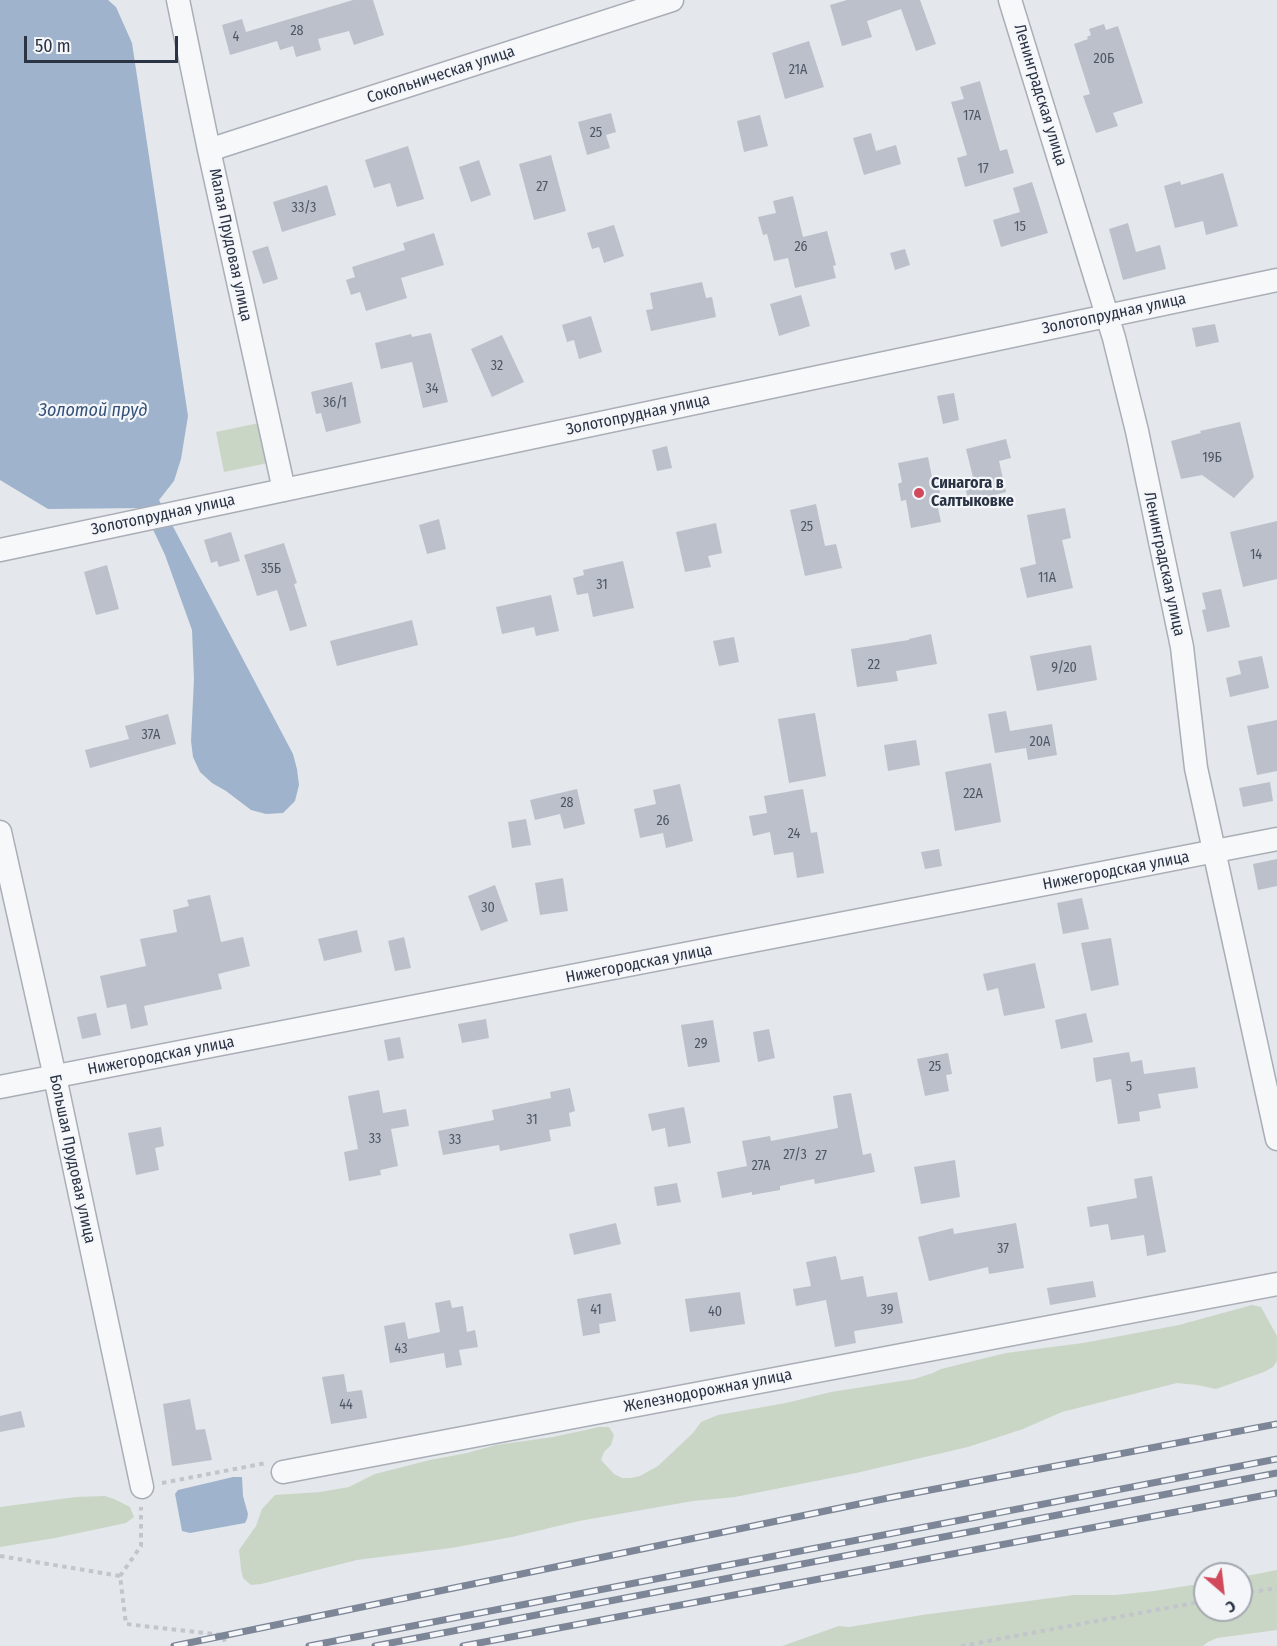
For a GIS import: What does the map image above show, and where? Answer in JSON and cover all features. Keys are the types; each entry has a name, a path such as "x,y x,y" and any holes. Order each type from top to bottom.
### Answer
{"street":[{"name":"Малая Прудовая улица","path":"178,0 284,490"},
{"name":"Сокольническая улица","path":"209,150 672,0"},
{"name":"Ленинградская улица","path":"1010,0 1108,316 1137,431 1182,647 1196,768 1277,1138"},
{"name":"Золотопрудная улица","path":"0,550 1277,280"},
{"name":"Большая Прудовая улица","path":"0,832 55,1077 142,1487"},
{"name":"Нижегородская улица","path":"0,1087 1277,839"},
{"name":"Железнодорожная улица","path":"283,1472 1277,1284"}],"path":[{"path":"226,1646 223,1635 126,1624 120,1576 141,1546 142,1487 267,1463 283,1472"},
{"path":"0,1556 120,1576"},
{"path":"1253,1592 1277,1587"},
{"path":"961,1646 1193,1603"}],"green space":[{"path":"259,423 268,463 224,472 216,432"},
{"path":"1252,1305 1261,1307 1277,1336 1277,1361 1273,1367 1264,1372 1216,1389 1177,1383 1062,1412 1023,1429 968,1447 856,1473 735,1497 693,1501 579,1521 512,1537 451,1548 357,1560 261,1584 251,1585 243,1578 239,1550 256,1526 262,1509 275,1495 320,1492 349,1487 375,1474 430,1460 496,1445 553,1437 599,1427 609,1427 614,1435 611,1445 604,1452 601,1460 614,1474 622,1478 631,1478 640,1476 658,1466 693,1433 701,1422 718,1415 786,1403 831,1392 914,1379 941,1369 1006,1353 1083,1343 1179,1325"},
{"path":"105,1496 130,1507 134,1517 126,1523 0,1547 0,1507 76,1497"},
{"path":"1277,1570 1277,1630 1217,1638 1203,1646 782,1646 839,1626 849,1627 1074,1595 1115,1595 1193,1585 1193,1622 1253,1622 1253,1575"}],"water":[{"name":"Золотой пруд","path":"0,0 108,0 116,7 132,43 188,416 181,459 174,481 159,500 293,754 299,785 295,801 283,813 266,814 251,810 212,783 200,772 193,757 191,741 194,679 192,630 165,555 143,508 48,509 0,480"},
{"path":"242,1477 243,1496 248,1514 245,1523 190,1533 182,1531 175,1494 178,1490"}],"building":[{"path":"353,0 373,0 384,35 354,45 349,31 318,39 321,50 296,57 293,46 280,50 277,41 230,55 222,25 242,19 246,32"},
{"path":"847,0 920,0 936,44 916,51 901,9 867,21 872,37 842,46 830,5"},
{"path":"1104,24 1106,30 1118,26 1143,103 1113,113 1118,126 1096,133 1083,96 1090,94 1074,44 1088,39 1087,37 1091,35 1089,29"},
{"path":"809,41 824,87 785,99 772,53"},
{"path":"980,81 1000,151 1007,149 1014,173 965,187 957,158 967,155 951,102 964,99 960,87"},
{"path":"611,113 616,132 606,135 610,148 587,155 578,122"},
{"path":"760,115 768,146 744,152 737,121"},
{"path":"871,133 876,151 896,145 901,164 864,175 853,138"},
{"path":"408,146 424,199 397,207 390,183 374,188 365,160"},
{"path":"551,155 566,211 534,220 519,164"},
{"path":"479,160 491,195 471,202 459,167"},
{"path":"1223,173 1238,226 1206,235 1203,221 1175,228 1164,186 1180,181 1181,185"},
{"path":"1032,182 1048,233 1001,247 993,220 1020,212 1013,188"},
{"path":"327,185 336,215 282,232 273,202"},
{"path":"793,196 803,237 827,231 836,265 833,266 836,278 795,288 788,258 774,261 767,234 763,235 758,217 776,213 773,201"},
{"path":"1128,223 1136,252 1160,245 1166,269 1123,280 1109,229"},
{"path":"614,225 624,256 604,263 599,247 592,249 587,233"},
{"path":"434,233 444,265 401,278 407,298 366,311 360,292 351,295 346,280 355,277 352,267 405,250 403,243"},
{"path":"268,246 278,279 263,284 252,251"},
{"path":"905,249 910,265 895,270 890,253"},
{"path":"702,282 706,298 712,297 716,317 651,331 646,310 653,309 650,293"},
{"path":"801,295 810,326 779,336 770,304"},
{"path":"591,316 602,352 579,359 574,340 567,342 562,325"},
{"path":"1215,324 1219,342 1196,347 1192,328"},
{"path":"431,333 448,402 423,408 412,362 381,369 375,343 411,334 412,337"},
{"path":"502,335 524,382 492,397 471,349"},
{"path":"352,382 361,423 326,432 321,413 316,414 311,392"},
{"path":"954,393 959,420 943,424 937,396"},
{"path":"1240,422 1254,477 1234,498 1202,475 1181,479 1171,441 1201,433 1200,431"},
{"path":"1006,439 1011,458 999,461 1006,492 969,502 964,484 974,481 966,449"},
{"path":"667,446 672,468 657,471 652,450"},
{"name":"Синагога в Салтыковке","path":"928,457 932,477 937,476 940,493 935,494 941,522 911,528 906,500 901,501 898,484 902,482 898,463"},
{"path":"816,504 825,546 836,544 842,568 805,576 790,510"},
{"path":"1065,508 1071,538 1062,540 1073,588 1027,598 1020,568 1036,564 1027,515"},
{"path":"439,519 446,549 427,554 419,525"},
{"path":"1277,521 1277,579 1243,587 1230,532"},
{"path":"716,523 722,553 708,556 711,567 685,572 676,532"},
{"path":"231,532 240,561 219,567 217,561 211,563 204,540"},
{"path":"284,543 297,583 294,584 307,626 290,631 277,590 257,596 244,555"},
{"path":"623,561 634,608 593,617 588,593 577,595 573,578 584,575 583,570"},
{"path":"107,565 119,609 96,615 84,572"},
{"path":"1221,589 1230,627 1207,632 1202,610 1206,609 1202,593"},
{"path":"551,595 559,631 536,636 534,627 502,634 496,607"},
{"path":"412,620 418,645 337,666 330,641"},
{"path":"931,634 937,664 896,671 898,681 857,687 851,649 909,640"},
{"path":"734,637 739,662 719,666 713,641"},
{"path":"1091,645 1097,680 1037,691 1030,656"},
{"path":"1262,656 1269,688 1230,697 1226,678 1241,674 1238,661"},
{"path":"1006,711 1010,731 1052,724 1057,755 1028,760 1026,748 995,753 988,714"},
{"path":"815,713 826,776 789,783 778,719"},
{"path":"168,714 176,744 90,768 85,750 129,739 125,726"},
{"path":"1277,720 1277,771 1257,775 1247,726"},
{"path":"916,740 920,765 888,771 884,745"},
{"path":"991,763 1001,822 955,831 945,772"},
{"path":"1270,782 1273,801 1243,807 1239,788"},
{"path":"680,784 693,841 666,848 663,833 640,838 634,809 656,804 653,790"},
{"path":"577,789 585,824 564,829 560,814 535,820 530,800"},
{"path":"803,789 811,833 817,832 824,873 797,878 793,852 774,855 770,832 753,836 749,816 767,813 764,796"},
{"path":"526,819 531,845 512,848 508,822"},
{"path":"939,849 942,866 925,869 921,852"},
{"path":"1277,859 1277,886 1258,890 1253,864"},
{"path":"563,878 568,911 540,915 535,883"},
{"path":"495,885 508,921 481,931 468,896"},
{"path":"210,895 221,942 243,937 250,966 218,974 222,989 144,1006 148,1025 131,1029 126,1004 107,1008 100,976 146,966 140,939 177,932 173,910 189,906 187,900"},
{"path":"1082,898 1089,929 1063,934 1057,903"},
{"path":"357,930 362,952 324,961 318,939"},
{"path":"404,937 411,968 395,971 388,941"},
{"path":"1111,938 1119,985 1091,991 1081,943"},
{"path":"1035,963 1045,1008 1004,1016 998,988 987,991 983,974"},
{"path":"96,1013 101,1035 82,1039 77,1017"},
{"path":"1086,1013 1093,1042 1061,1049 1055,1020"},
{"path":"486,1019 489,1038 462,1043 458,1024"},
{"path":"713,1020 720,1062 688,1067 681,1025"},
{"path":"769,1029 775,1058 758,1062 753,1032"},
{"path":"400,1037 404,1058 388,1061 384,1040"},
{"path":"1129,1052 1131,1062 1142,1060 1144,1074 1195,1067 1198,1088 1158,1094 1161,1108 1139,1112 1140,1121 1118,1124 1111,1079 1096,1082 1093,1058"},
{"path":"948,1053 952,1074 946,1075 949,1091 925,1096 917,1059"},
{"path":"570,1088 575,1111 569,1113 571,1126 549,1130 551,1141 500,1151 499,1145 443,1155 438,1131 494,1120 492,1110 551,1098 550,1092"},
{"path":"379,1090 383,1113 406,1109 409,1126 391,1129 398,1166 380,1170 381,1175 349,1181 344,1152 358,1149 348,1096"},
{"path":"851,1093 863,1155 871,1153 875,1172 815,1184 814,1179 780,1186 780,1190 752,1195 752,1192 722,1198 717,1172 747,1166 742,1141 770,1136 771,1141 838,1128 833,1096"},
{"path":"684,1107 691,1143 668,1147 665,1128 652,1131 648,1114"},
{"path":"161,1127 164,1146 155,1148 159,1170 136,1175 128,1133"},
{"path":"955,1160 960,1197 921,1204 914,1167"},
{"path":"1152,1176 1166,1252 1147,1256 1144,1235 1111,1240 1108,1224 1090,1227 1087,1207 1137,1198 1134,1179"},
{"path":"677,1183 681,1202 657,1206 654,1187"},
{"path":"616,1223 621,1244 574,1255 569,1234"},
{"path":"1016,1223 1024,1268 989,1274 988,1267 929,1281 918,1237 953,1228 954,1234"},
{"path":"836,1256 841,1280 863,1276 867,1297 897,1292 903,1323 854,1331 856,1343 835,1347 826,1300 796,1306 793,1289 811,1286 806,1262"},
{"path":"1093,1281 1096,1297 1050,1305 1047,1288"},
{"path":"740,1292 745,1324 690,1332 685,1299"},
{"path":"611,1293 616,1321 599,1324 600,1333 583,1336 577,1299"},
{"path":"450,1300 452,1308 463,1306 467,1332 475,1330 478,1347 459,1350 462,1365 446,1368 444,1353 390,1363 384,1326 405,1322 408,1339 440,1332 435,1303"},
{"path":"344,1374 347,1392 362,1390 367,1418 331,1424 322,1377"},
{"path":"190,1399 196,1430 205,1429 212,1460 172,1466 163,1404"},
{"path":"21,1411 25,1427 0,1432 0,1416"}],"railway":[{"path":"174,1646 888,1498 1277,1424"},
{"path":"309,1646 1277,1459"},
{"path":"375,1646 1277,1473"},
{"path":"463,1646 1277,1493"}],"place":[{"name":"Синагога в Салтыковке","path":"919,493"}]}
